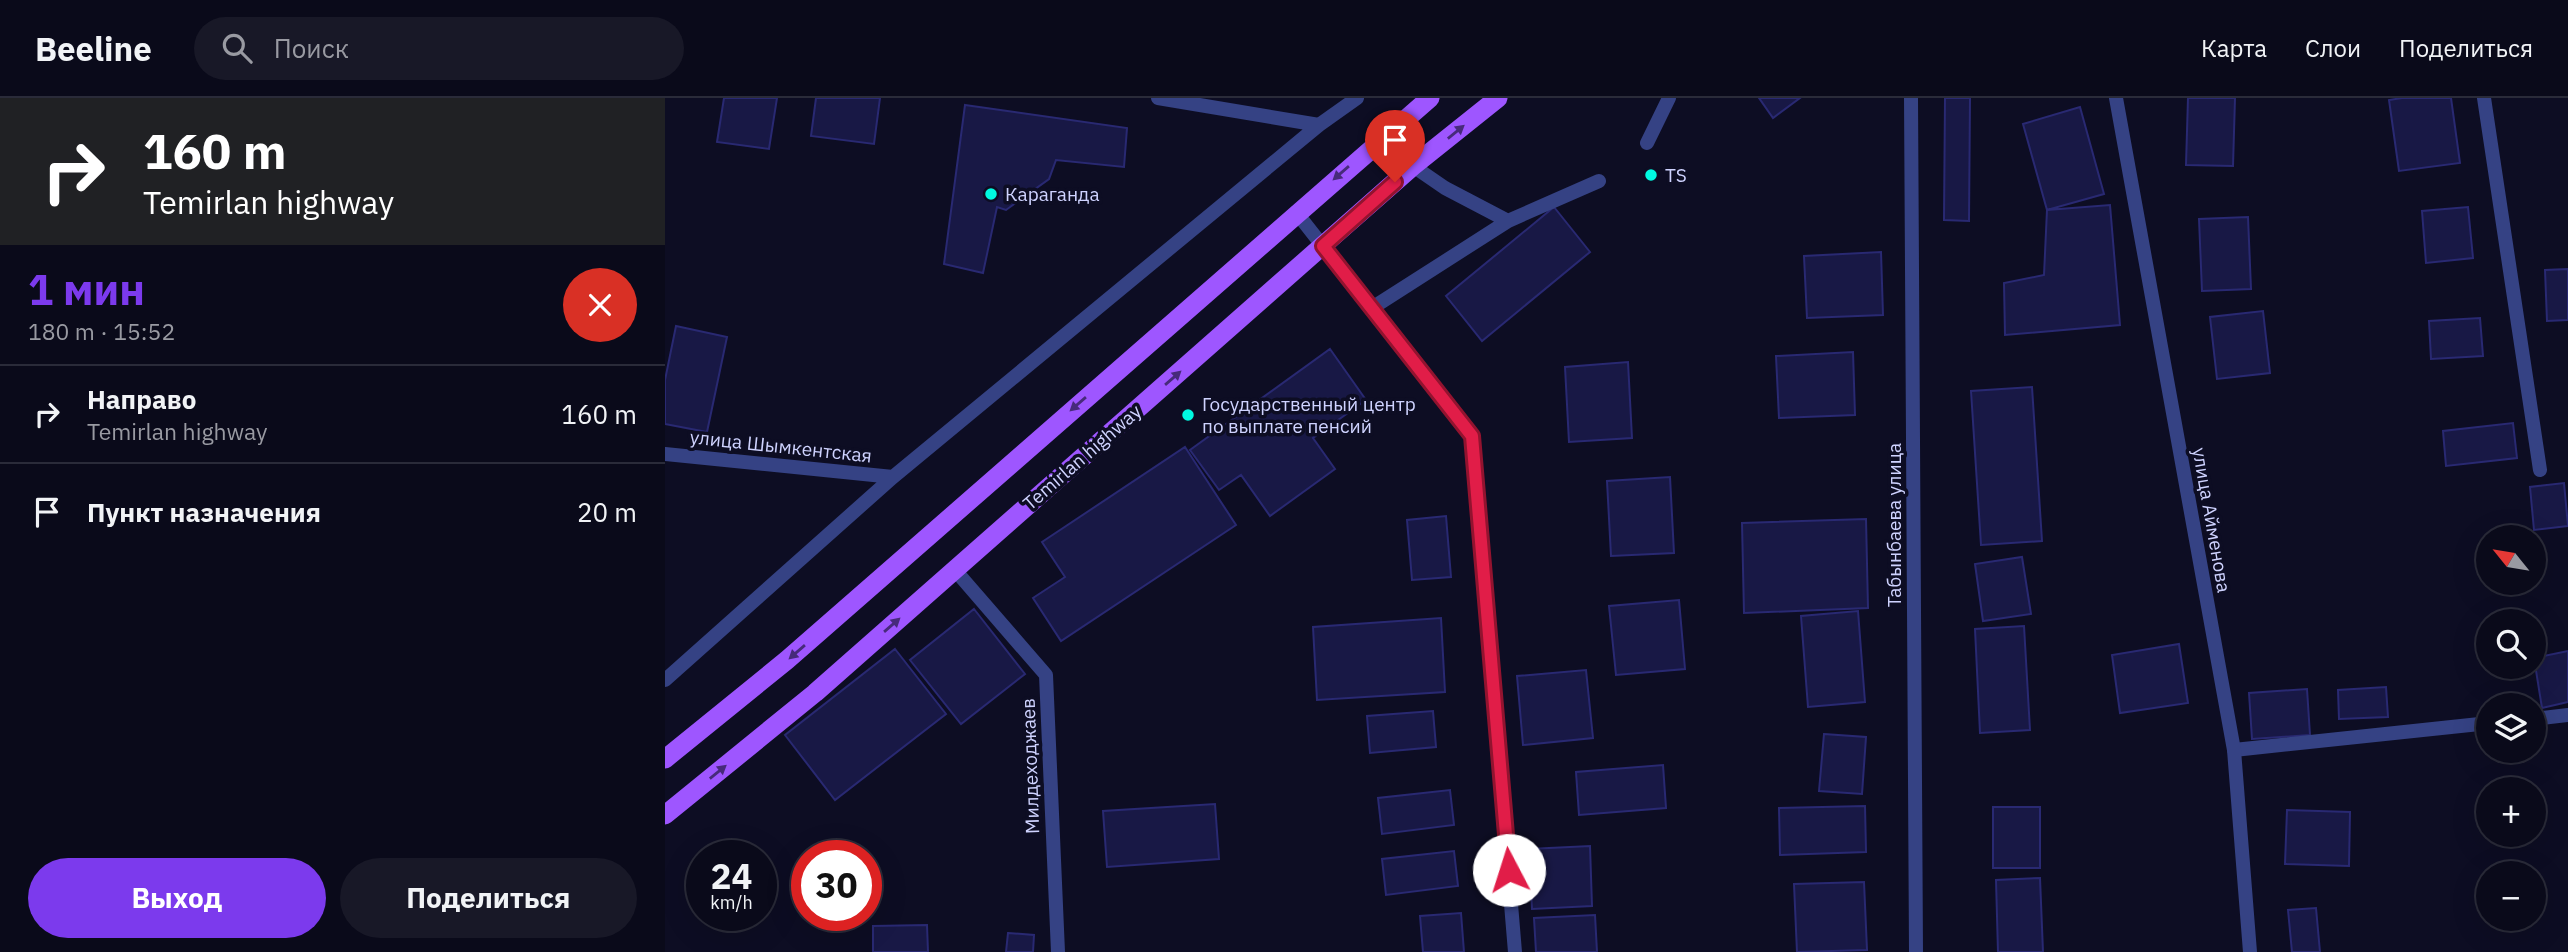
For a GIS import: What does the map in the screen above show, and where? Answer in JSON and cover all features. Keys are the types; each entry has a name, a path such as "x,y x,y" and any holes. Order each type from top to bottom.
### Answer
{"main road":[{"path":"665,760 787,660 1296,212 1430,98"},
{"name":"Temirlan highway","path":"665,815 815,693 1413,166 1498,98"}],"street":[{"path":"1158,98 1319,125"},
{"path":"665,680 894,477 1319,125 1357,98"},
{"path":"1647,143 1669,98"},
{"name":"Табынбаева улица","path":"1911,98 1916,952"},
{"name":"улица Айменова","path":"2116,98 2234,750 2250,952"},
{"path":"2484,98 2540,470"},
{"path":"1413,166 1445,188 1508,221"},
{"path":"1372,308 1508,221 1599,181"},
{"path":"1296,212 1472,436 1515,952"},
{"name":"улица Шымкентская","path":"665,454 894,477"},
{"name":"Милдеходжаев","path":"955,570 1046,675 1058,952"},
{"path":"2546,718 2568,715"},
{"path":"2234,750 2476,724"}],"building":[{"path":"724,98 777,98 769,149 717,142"},
{"path":"816,98 880,98 874,144 811,136"},
{"path":"1759,98 1800,98 1773,118"},
{"path":"1945,98 1970,98 1969,221 1944,220"},
{"path":"2188,98 2235,98 2233,166 2186,165"},
{"path":"2451,98 2460,163 2399,171 2389,100"},
{"name":"Караганда","path":"965,105 1127,128 1124,167 1056,160 1049,179 1006,210 997,207 983,273 944,264"},
{"path":"2080,107 2104,194 2047,210 2023,124"},
{"path":"2110,205 2120,325 2005,335 2004,283 2044,275 2047,210"},
{"path":"1554,207 1590,252 1482,341 1446,296"},
{"path":"2468,207 2473,258 2426,263 2422,211"},
{"path":"2248,217 2251,289 2202,291 2199,219"},
{"path":"1881,252 1883,315 1807,318 1804,256"},
{"path":"2568,269 2568,320 2547,321 2545,270"},
{"path":"2263,311 2270,373 2217,379 2210,317"},
{"path":"2480,318 2483,356 2431,359 2429,321"},
{"path":"676,326 727,337 707,432 665,424 665,380"},
{"path":"1330,349 1366,400 1313,438 1335,469 1270,516 1241,475 1219,490 1190,450"},
{"path":"1853,352 1855,415 1779,418 1776,356"},
{"path":"1628,362 1632,438 1569,442 1565,367"},
{"path":"2032,387 2042,541 1981,545 1971,391"},
{"path":"2513,423 2517,458 2446,466 2443,431"},
{"path":"1185,447 1236,525 1061,641 1033,598 1065,577 1042,542"},
{"path":"1670,477 1674,553 1611,556 1607,481"},
{"path":"2564,483 2568,526 2546,529 2546,525 2534,525 2530,487"},
{"path":"1446,516 1451,577 1412,580 1407,520"},
{"path":"1866,519 1868,608 1744,613 1742,523"},
{"path":"2022,557 2031,614 1983,621 1975,564"},
{"path":"1679,600 1685,669 1616,675 1609,606"},
{"path":"974,609 1025,674 961,724 910,660"},
{"path":"1858,611 1865,702 1808,707 1801,616"},
{"path":"1441,618 1445,692 1317,700 1313,627"},
{"path":"2024,626 2030,730 1980,733 1975,629"},
{"path":"2179,644 2188,703 2120,713 2112,655"},
{"path":"895,649 946,714 835,800 785,735"},
{"path":"2568,651 2568,702 2546,707 2546,693 2540,693 2537,679 2546,679 2546,656"},
{"path":"1586,670 1593,738 1523,745 1517,676"},
{"path":"2386,687 2388,717 2339,719 2338,690"},
{"path":"2307,689 2310,735 2252,739 2249,693"},
{"path":"1433,711 1436,747 1370,753 1367,716"},
{"path":"1824,734 1866,737 1862,794 1819,791"},
{"path":"1663,765 1666,808 1579,815 1576,772"},
{"path":"1450,790 1454,825 1382,834 1378,798"},
{"path":"1215,804 1219,859 1107,867 1103,811"},
{"path":"1865,806 1866,852 1780,855 1779,808"},
{"path":"1993,807 2040,807 2040,868 1993,868"},
{"path":"2287,810 2350,812 2349,866 2285,864"},
{"path":"1590,846 1592,906 1532,909 1529,849"},
{"path":"1454,851 1458,886 1386,895 1382,859"},
{"path":"2040,878 2043,952 1998,952 1996,880"},
{"path":"1864,882 1867,950 1797,952 1794,884"},
{"path":"2316,908 2320,952 2292,952 2288,910"},
{"path":"1461,913 1464,952 1423,952 1420,916"},
{"path":"1595,915 1597,952 1536,952 1534,918"},
{"path":"927,925 928,952 873,952 873,931 882,931 882,926"},
{"path":"1008,933 1034,935 1033,952 1006,952"}],"place":[{"name":"TS","path":"1651,175"},
{"name":"Караганда","path":"991,194"},
{"name":"Государственный центр по выплате пенсий","path":"1188,415"}],"route":[{"path":"1395,182 1323,246 1472,436 1509,870"}]}
